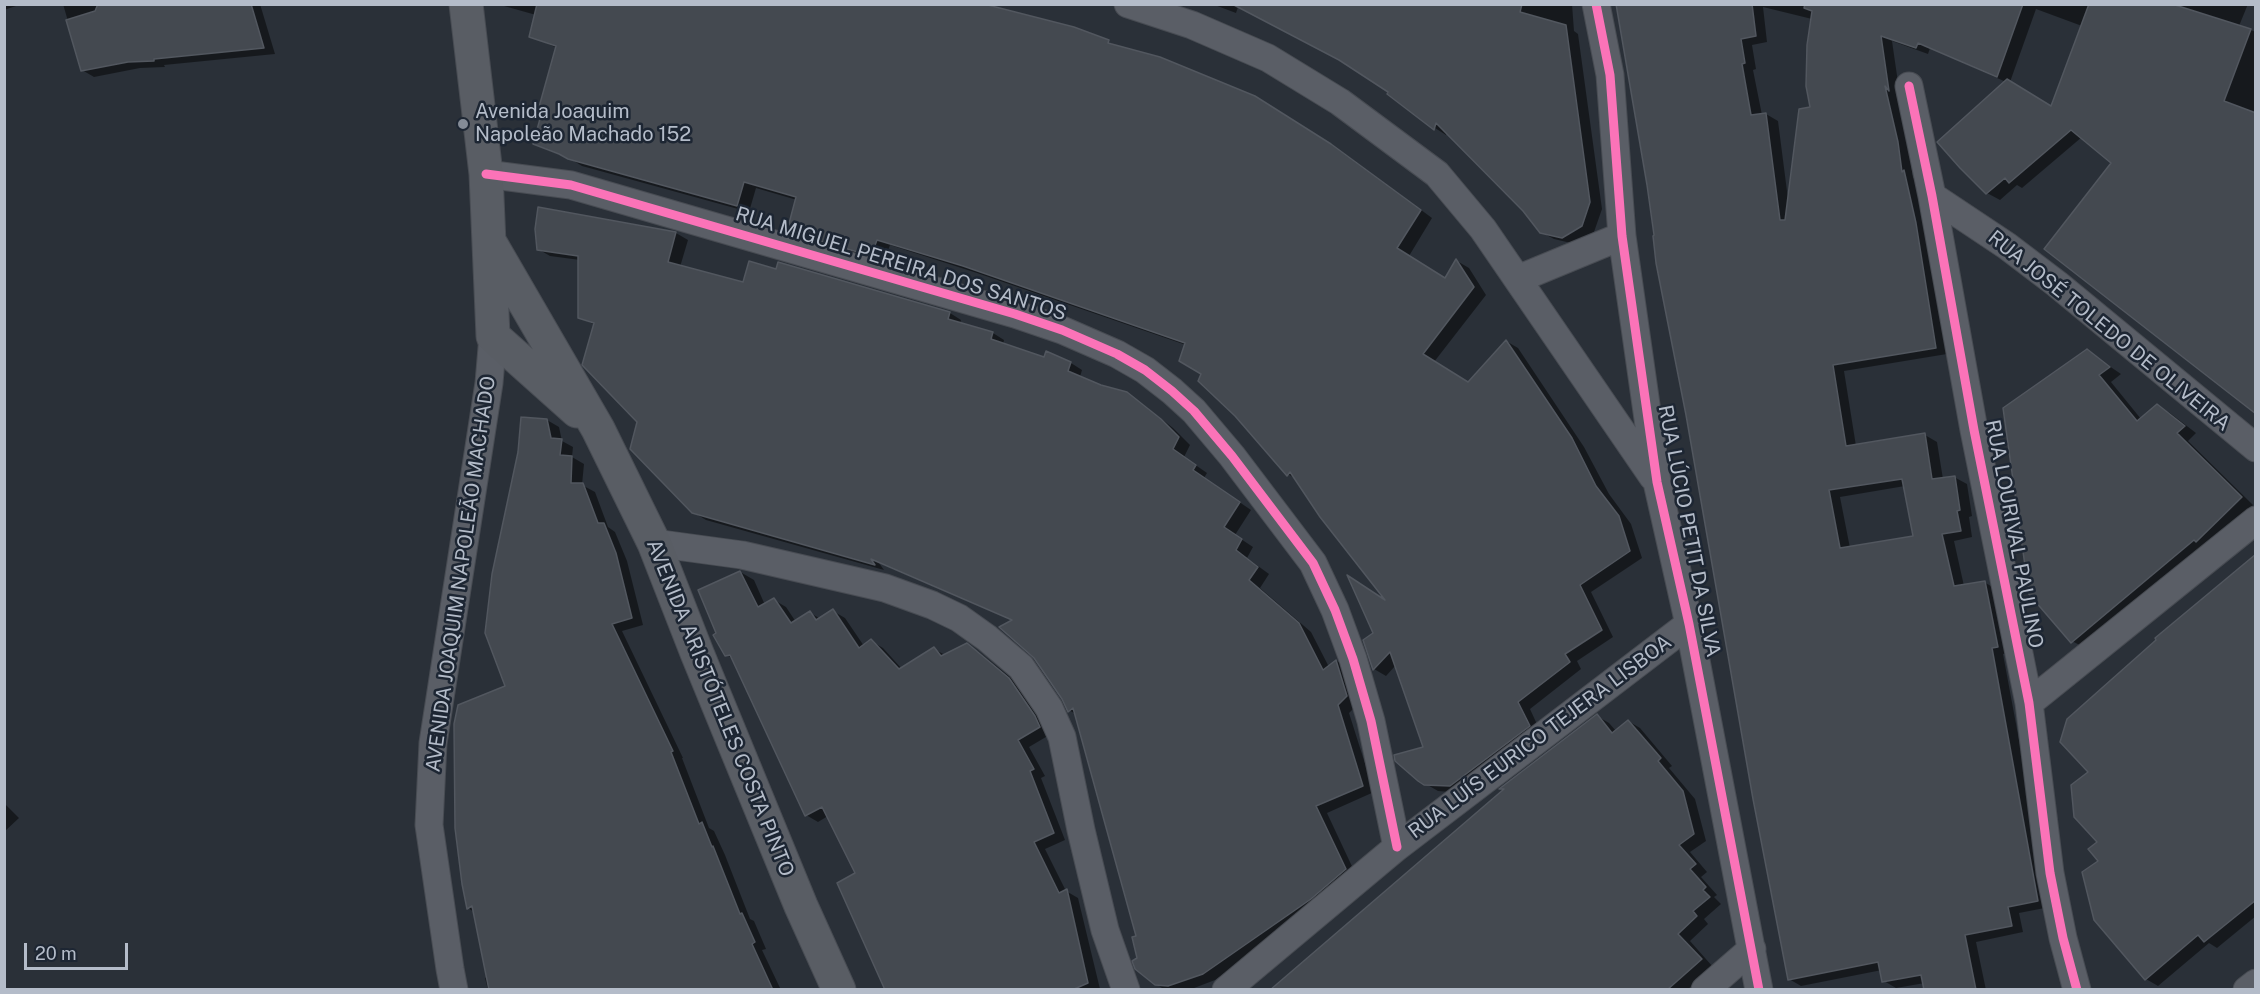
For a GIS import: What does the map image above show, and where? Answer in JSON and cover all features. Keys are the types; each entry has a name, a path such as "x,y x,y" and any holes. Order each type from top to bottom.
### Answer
{"main road":[{"path":"466,4 486,174 493,336"},
{"name":"AVENIDA ARISTÓTELES COSTA PINTO","path":"489,241 598,429 654,543 774,840 839,990"},
{"name":"AVENIDA ARISTÓTELES COSTA PINTO","path":"493,336 598,429"}],"street":[{"path":"1128,4 1192,25 1268,58 1340,102 1437,174 1483,229 1657,482"},
{"name":"RUA LÚCIO PETIT DA SILVA","path":"1596,4 1610,75 1622,236 1657,482 1689,624 1759,990"},
{"name":"RUA LOURIVAL PAULINO","path":"1909,86 2029,703 2050,873 2063,938 2077,990"},
{"name":"RUA MIGUEL PEREIRA DOS SANTOS","path":"486,174 571,185 1004,311 1062,330 1117,354 1145,370 1194,411 1245,472 1313,563 1335,610 1353,659 1371,721 1397,847"},
{"name":"RUA JOSÉ TOLEDO DE OLIVEIRA","path":"1932,196 2007,246 2057,284 2256,448"},
{"path":"1518,279 1622,236"},
{"name":"AVENIDA JOAQUIM NAPOLEÃO MACHADO","path":"454,990 429,825 433,743 489,383 493,336"},
{"path":"2029,703 2256,520"},
{"path":"654,543 742,555 885,588 932,604 959,618 1021,667 1049,708 1062,737 1105,930 1126,990"},
{"name":"RUA LUÍS EURICO TEJERA LISBOA","path":"1226,990 1397,847 1689,624"},
{"path":"1705,990 1752,949"},
{"path":"2247,990 2256,983"}],"building":[{"path":"98,4 251,4 264,48 128,62 81,71 66,20 95,11"},
{"path":"537,4 984,4 1074,27 1109,40 1108,43 1160,57 1255,96 1331,144 1421,210 1397,248 1445,278 1456,259 1474,287 1423,354 1468,382 1506,340 1572,438 1596,486 1619,516 1630,551 1580,585 1602,630 1565,654 1570,662 1518,702 1530,726 1450,786 1424,785 1395,761 1394,755 1423,747 1390,652 1373,670 1363,640 1373,633 1347,575 1385,600 1320,517 1290,472 1287,476 1235,416 1198,381 1201,374 1179,361 1185,343 963,266 877,240 871,256 787,231 796,197 744,182 737,206 568,159 533,144 543,108 539,107 556,46 529,37"},
{"path":"1232,4 1522,4 1520,12 1566,25 1590,202 1582,226 1562,238 1540,233 1523,211 1436,123 1434,130 1387,94 1388,92 1339,60"},
{"path":"1616,4 1752,4 1756,36 1741,39 1745,63 1742,64 1751,115 1766,113 1780,220 1785,220 1799,109 1810,107 1806,86 1807,45 1812,11 1804,8 1805,4 2023,4 1997,77 1918,43 1916,48 1881,36 1889,91 1885,86 1898,142 1902,172 1904,170 1916,223 1936,348 1833,365 1846,446 1925,433 1932,479 1955,476 1960,510 1957,511 1961,531 1942,534 1954,586 1985,581 1998,647 1992,648 2038,901 2008,907 2012,926 1965,935 1976,990 1924,990 1921,975 1882,982 1878,962 1788,980 1753,799 1686,415 1656,263 1647,185","holes":["1902,479 1913,536 1840,548 1829,490"]},
{"path":"2089,4 2172,4 2251,29 2224,101 2256,113 2256,414 2044,249 2111,163 2071,130 2009,183 2005,178 1986,194 1937,142 2007,79 2051,106"},
{"path":"538,207 676,232 668,262 743,282 749,261 776,269 778,262 950,312 948,319 993,332 991,339 1044,357 1046,351 1071,362 1068,371 1101,385 1127,392 1161,419 1179,437 1173,449 1196,465 1193,470 1240,502 1224,527 1242,539 1236,550 1258,567 1249,580 1299,623 1323,670 1336,660 1347,696 1338,705 1363,786 1316,806 1346,869 1311,899 1203,974 1168,986 1155,985 1135,969 1132,961 1137,958 1132,937 1136,936 1073,708 1068,712 1062,699 1034,658 999,627 1012,620 871,559 875,565 692,513 630,449 637,422 582,365 594,323 578,318 578,256 537,250 535,229"},
{"path":"2087,349 2110,367 2099,375 2137,421 2157,404 2185,426 2177,433 2242,497 2196,542 2194,540 2071,643 2022,586 2019,574 2026,573 2003,408"},
{"path":"521,417 547,419 551,438 562,439 560,455 572,456 571,483 583,483 598,523 604,523 616,553 632,618 612,624 673,751 671,752 699,824 702,822 713,846 740,914 742,913 755,942 752,944 773,990 489,990 472,906 467,909 462,884 455,828 454,724 458,705 505,686 485,633 492,574 518,452"},
{"path":"2256,554 2256,900 2204,942 2198,935 2145,980 2094,920 2082,872 2098,861 2088,849 2097,842 2074,817 2071,785 2088,772 2060,742 2067,719 2156,640 2155,638"},
{"path":"740,571 758,607 774,598 791,623 810,611 816,620 833,609 859,648 871,639 899,669 934,647 941,656 967,643 1009,678 1040,727 1018,740 1034,769 1030,771 1054,833 1034,842 1059,893 1067,889 1088,983 1072,990 885,990 837,883 855,873 822,807 805,816 730,655 725,656 713,635 716,633 698,590"},
{"path":"1597,714 1612,733 1628,720 1661,758 1658,761 1683,791 1694,834 1679,845 1696,864 1690,869 1706,887 1703,890 1710,897 1693,911 1697,916 1678,934 1702,959 1667,990 1270,990 1504,789 1499,789"}],"cycle path":[{"path":"1596,4 1610,75 1622,236 1657,482 1689,624 1759,990"},
{"path":"1909,86 1932,196 1974,430 2029,703 2050,873 2063,938 2077,990"},
{"path":"486,174 571,185 1015,314 1062,330 1117,354 1145,370 1194,411 1232,456 1313,563 1335,610 1353,659 1371,721 1397,847"}],"place":[{"name":"Avenida Joaquim Napoleão Machado 152","path":"463,124"}]}
